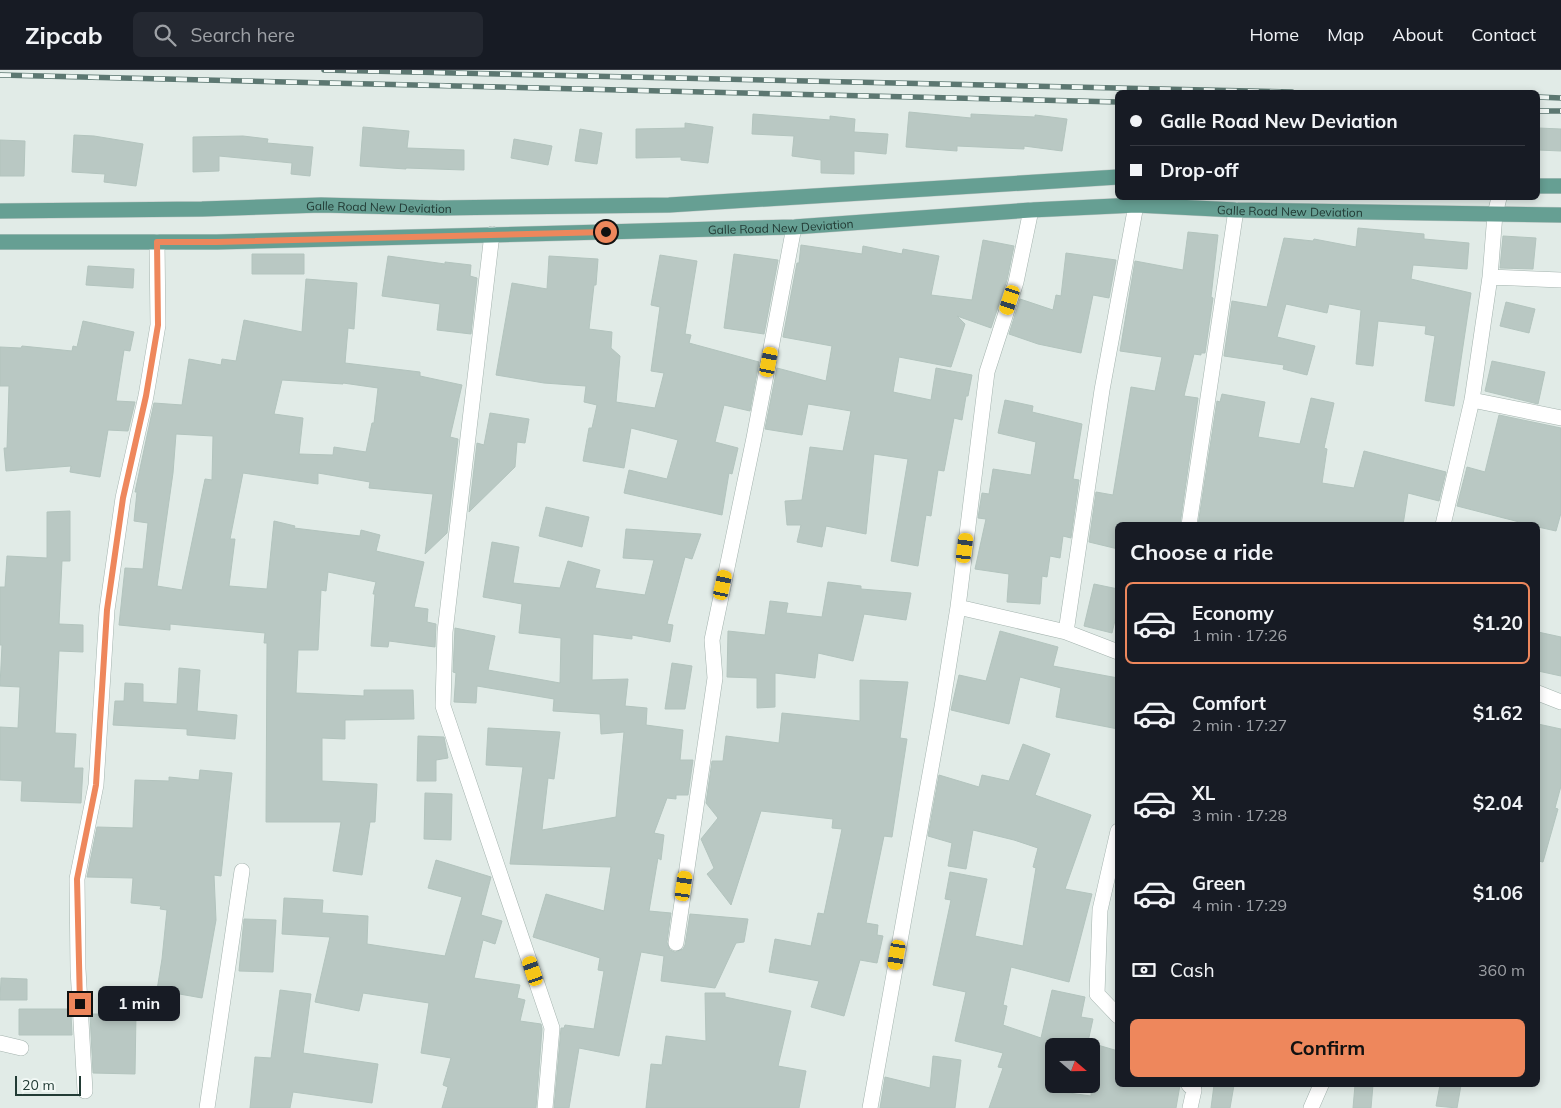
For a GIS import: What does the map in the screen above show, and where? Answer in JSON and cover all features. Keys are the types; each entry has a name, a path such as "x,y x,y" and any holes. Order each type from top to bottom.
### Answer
{"main road":[{"name":"Galle Road New Deviation","path":"0,211 202,209 321,205 440,208 669,205 1115,177"},
{"path":"1540,186 1561,186"},
{"name":"Galle Road New Deviation","path":"0,242 217,242 794,227 1031,210 1136,205 1236,210 1561,215"}],"street":[{"path":"1444,522 1472,400 1490,277 1495,214 1498,200"},
{"path":"1066,632 1102,390 1136,205"},
{"path":"870,1108 942,707 958,607 987,372 1016,282 1031,210"},
{"path":"1188,522 1236,210"},
{"path":"676,943 715,678 712,640 754,438 794,227"},
{"path":"492,234 445,632 443,706 552,1028 545,1108"},
{"path":"85,1091 78,969 77,879 96,785 107,610 123,498 146,396 158,325 157,242"},
{"path":"1490,277 1561,280"},
{"path":"1472,400 1561,418"},
{"path":"958,607 1066,632 1115,651"},
{"path":"1540,694 1561,702"},
{"path":"1115,844 1100,910 1097,994 1115,1013"},
{"path":"207,1108 242,871"},
{"path":"0,1043 21,1048"},
{"path":"1190,1108 1194,1090 1192,1087"},
{"path":"1311,1108 1320,1087"}],"building":[{"path":"909,112 971,118 971,114 1035,117 1035,115 1067,119 1062,151 1024,146 1024,149 957,146 957,151 906,147"},
{"path":"753,114 830,120 830,116 855,119 854,132 888,134 886,154 854,151 854,174 821,173 821,160 792,156 794,136 752,134"},
{"path":"685,123 713,127 708,163 681,160 681,157 636,158 636,129 685,128"},
{"path":"363,127 409,131 407,148 464,150 464,170 360,166"},
{"path":"1540,128 1561,129 1561,151 1540,150"},
{"path":"580,129 602,133 597,164 575,161"},
{"path":"74,135 94,136 143,144 136,186 104,182 105,174 72,172"},
{"path":"243,136 268,139 267,143 313,147 310,176 291,174 292,163 219,156 219,171 193,172 193,137"},
{"path":"514,139 552,146 548,165 511,158"},
{"path":"0,140 25,141 24,176 0,176"},
{"path":"1358,228 1424,234 1424,239 1469,243 1467,269 1413,265 1411,279 1471,293 1454,406 1425,401 1435,336 1425,334 1426,326 1378,321 1373,366 1356,364 1361,310 1329,304 1327,313 1286,304 1277,337 1315,346 1307,375 1283,369 1284,365 1224,356 1232,301 1267,307 1284,238 1313,241 1314,239 1356,247"},
{"path":"1188,232 1218,235 1211,297 1213,298 1205,353 1201,353 1201,355 1194,354 1184,396 1198,398 1180,522 1115,522 1115,548 1089,542 1096,492 1113,495 1131,387 1155,391 1162,357 1120,351 1135,261 1183,270"},
{"path":"1503,236 1536,238 1533,269 1500,268"},
{"path":"983,240 1014,246 1007,280 991,328 957,316 965,324 951,367 899,357 893,392 931,400 936,368 972,375 962,420 954,418 944,471 938,470 931,516 926,515 918,566 891,561 908,459 874,454 866,534 826,526 822,547 797,542 801,525 787,525 785,501 802,500 810,447 843,451 851,411 808,404 802,435 765,429 777,368 826,381 832,346 783,337 801,245 862,254 863,246 902,254 903,249 939,256 931,295 972,300"},
{"path":"1066,253 1116,260 1109,298 1093,295 1081,353 1038,344 1009,334 1020,299 1053,310 1056,295 1061,296"},
{"path":"252,254 304,254 304,274 252,274"},
{"path":"734,254 778,260 764,334 724,328"},
{"path":"660,255 697,261 685,334 691,335 689,343 759,362 750,411 724,405 715,442 738,448 732,474 729,473 722,515 624,493 629,470 667,479 678,440 631,428 624,468 583,461 589,428 592,428 597,405 584,402 586,386 544,383 496,375 512,283 547,289 549,256 598,259 589,329 612,332 611,348 620,356 616,402 655,408 664,373 651,371 660,307 651,305"},
{"path":"388,256 445,264 445,262 471,265 470,276 477,278 471,334 437,330 440,304 382,296"},
{"path":"88,266 134,269 133,288 86,285"},
{"path":"306,279 357,283 354,329 348,328 345,363 420,372 420,376 462,385 450,437 458,439 447,533 425,554 433,494 369,488 370,482 318,473 318,484 243,473 230,539 235,539 229,586 267,589 274,521 295,526 294,528 360,536 361,530 380,535 376,551 424,562 414,607 428,609 427,622 436,624 435,647 389,641 388,647 371,646 375,594 373,594 376,582 328,572 326,591 321,590 318,650 298,650 296,693 364,696 364,690 413,690 414,719 345,720 345,739 322,738 322,781 377,784 375,822 370,822 362,875 333,871 341,822 266,822 267,643 264,643 265,633 170,624 170,630 119,625 125,568 143,569 148,523 134,521 137,492 135,492 154,403 182,405 189,359 221,365 222,359 236,361 244,320 302,332","holes":["282,380 343,383 378,388 374,423 372,423 366,452 334,447 333,455 299,454 303,418 274,414","176,434 213,436 212,480 205,479 182,590 157,586 173,473"]},
{"path":"1506,302 1535,309 1529,333 1500,326"},
{"path":"83,321 134,332 130,351 124,350 116,401 135,402 128,431 108,430 100,477 70,472 71,466 6,471 4,448 7,448 9,386 0,386 0,347 21,348 22,346 72,351 73,346 77,347"},
{"path":"1492,361 1545,372 1538,404 1485,391"},
{"path":"1222,394 1265,402 1258,437 1300,444 1311,398 1334,403 1324,448 1327,449 1322,483 1354,488 1364,451 1446,472 1439,501 1408,493 1403,522 1198,522 1217,401 1220,402"},
{"path":"1005,400 1033,406 1032,412 1082,424 1073,479 1079,480 1071,538 1063,536 1060,558 1050,556 1047,577 1042,576 1040,604 1007,602 1009,574 975,569 986,519 978,518 982,493 989,494 993,469 1031,475 1036,442 998,433"},
{"path":"490,413 529,419 525,443 517,442 515,467 469,512 477,443 484,445"},
{"path":"1499,415 1561,428 1561,513 1556,531 1540,527 1540,522 1519,522 1457,506 1467,467 1485,472"},
{"path":"546,507 589,517 582,547 539,536"},
{"path":"70,511 70,561 62,561 59,624 83,625 83,652 59,651 55,733 76,734 74,768 83,768 81,803 21,801 22,781 0,780 0,727 18,728 20,687 0,686 2,645 0,645 0,587 5,587 7,556 47,558 47,512"},
{"path":"626,529 701,534 692,559 685,557 667,624 673,625 670,642 632,635 632,639 593,634 592,680 628,679 625,706 647,708 646,725 683,730 680,760 693,760 688,795 676,795 676,799 667,798 654,833 664,835 661,860 658,858 649,911 671,913 667,942 670,950 675,952 683,949 685,945 690,914 748,919 744,942 736,943 715,988 661,981 664,956 641,952 619,1056 579,1048 569,1108 554,1108 561,1028 564,1028 565,1025 594,1029 604,971 598,970 600,958 533,937 546,894 604,911 611,867 510,864 523,767 486,765 488,728 560,732 554,779 548,778 542,830 616,817 624,732 601,734 600,714 553,711 554,699 477,686 476,703 454,702 456,673 453,672 455,628 495,636 488,670 560,683 561,638 519,633 522,604 483,597 492,542 519,547 513,583 560,588 568,561 600,570 595,588 645,595 654,560 623,558"},
{"path":"828,582 861,586 861,589 911,593 906,620 864,614 853,661 818,653 815,678 775,673 775,707 757,708 757,678 727,677 728,631 765,635 770,601 788,603 786,613 822,617"},
{"path":"1094,584 1115,588 1115,620 1112,633 1084,626"},
{"path":"1000,631 1058,647 1053,666 1115,677 1115,728 1056,717 1061,688 1020,677 1009,724 951,710 959,675 986,681"},
{"path":"1540,632 1561,637 1561,676 1540,671"},
{"path":"672,663 692,666 685,709 665,709"},
{"path":"179,668 200,670 197,711 237,715 235,739 187,735 187,729 113,725 115,701 124,701 125,683 143,684 143,702 177,704"},
{"path":"860,680 908,682 900,738 907,739 892,837 884,836 866,923 878,925 877,935 883,936 877,963 860,960 844,1016 811,1007 819,981 769,972 775,939 811,946 818,913 824,914 842,829 832,828 833,819 761,811 731,905 707,874 714,868 701,839 718,818 706,803 712,761 723,761 726,736 779,743 782,713 860,721"},
{"path":"1540,724 1561,729 1561,786 1555,808 1558,809 1543,862 1540,861"},
{"path":"418,736 444,737 448,758 436,760 436,781 417,781"},
{"path":"1023,744 1050,754 1035,795 1091,815 1065,889 1092,894 1069,982 1011,967 1003,1005 1007,1006 1003,1025 1041,1038 1052,990 1085,997 1081,1017 1093,1019 1089,1038 1045,1038 1045,1093 1069,1093 1091,1096 1091,1093 1100,1093 1100,1046 1115,1050 1115,1087 1180,1087 1176,1108 989,1108 1003,1068 998,1067 1003,1053 955,1041 966,992 933,985 951,900 945,899 950,872 987,879 975,936 1023,946 1036,868 1033,867 1038,848 973,830 966,869 948,866 952,843 928,836 939,775 979,787 982,775 1009,781"},
{"path":"200,770 232,773 221,876 214,875 216,920 202,998 157,990 167,910 160,909 161,906 131,903 133,878 87,877 97,827 133,828 135,780 169,781 169,777 199,780"},
{"path":"425,793 452,794 451,840 424,839"},
{"path":"436,860 491,877 481,915 502,921 495,944 483,940 474,978 520,985 517,998 525,1000 520,1021 541,1024 536,1108 442,1108 448,1087 443,1085 451,1058 421,1053 429,1003 363,993 359,1011 315,1002 330,937 282,934 284,898 323,900 322,913 368,916 367,944 445,956 462,897 428,888"},
{"path":"244,919 276,920 273,972 239,971"},
{"path":"1,978 27,979 27,1000 0,1000"},
{"path":"280,990 311,994 303,1053 378,1064 372,1103 293,1092 290,1108 250,1108 255,1057 271,1058"},
{"path":"705,993 725,993 725,997 791,1011 778,1066 806,1071 799,1108 646,1108 651,1064 662,1065 666,1036 706,1041"},
{"path":"19,1009 67,1009 67,1013 71,1013 72,1035 19,1035"},
{"path":"90,1014 136,1014 135,1074 93,1073"},
{"path":"933,1056 961,1060 955,1108 880,1108 885,1077 930,1088"},
{"path":"1214,1087 1234,1087 1230,1108 1211,1108"},
{"path":"1355,1087 1373,1087 1371,1108 1353,1108"},
{"path":"1440,1087 1461,1087 1457,1108 1436,1106"}],"railway":[{"path":"324,70 1204,90"},
{"path":"0,75 1115,102"},
{"path":"1540,97 1561,98"},
{"path":"1540,111 1561,111"}],"route":[{"path":"80,1004 77,879 96,785 107,610 123,498 146,396 158,325 157,242 606,232"}]}
